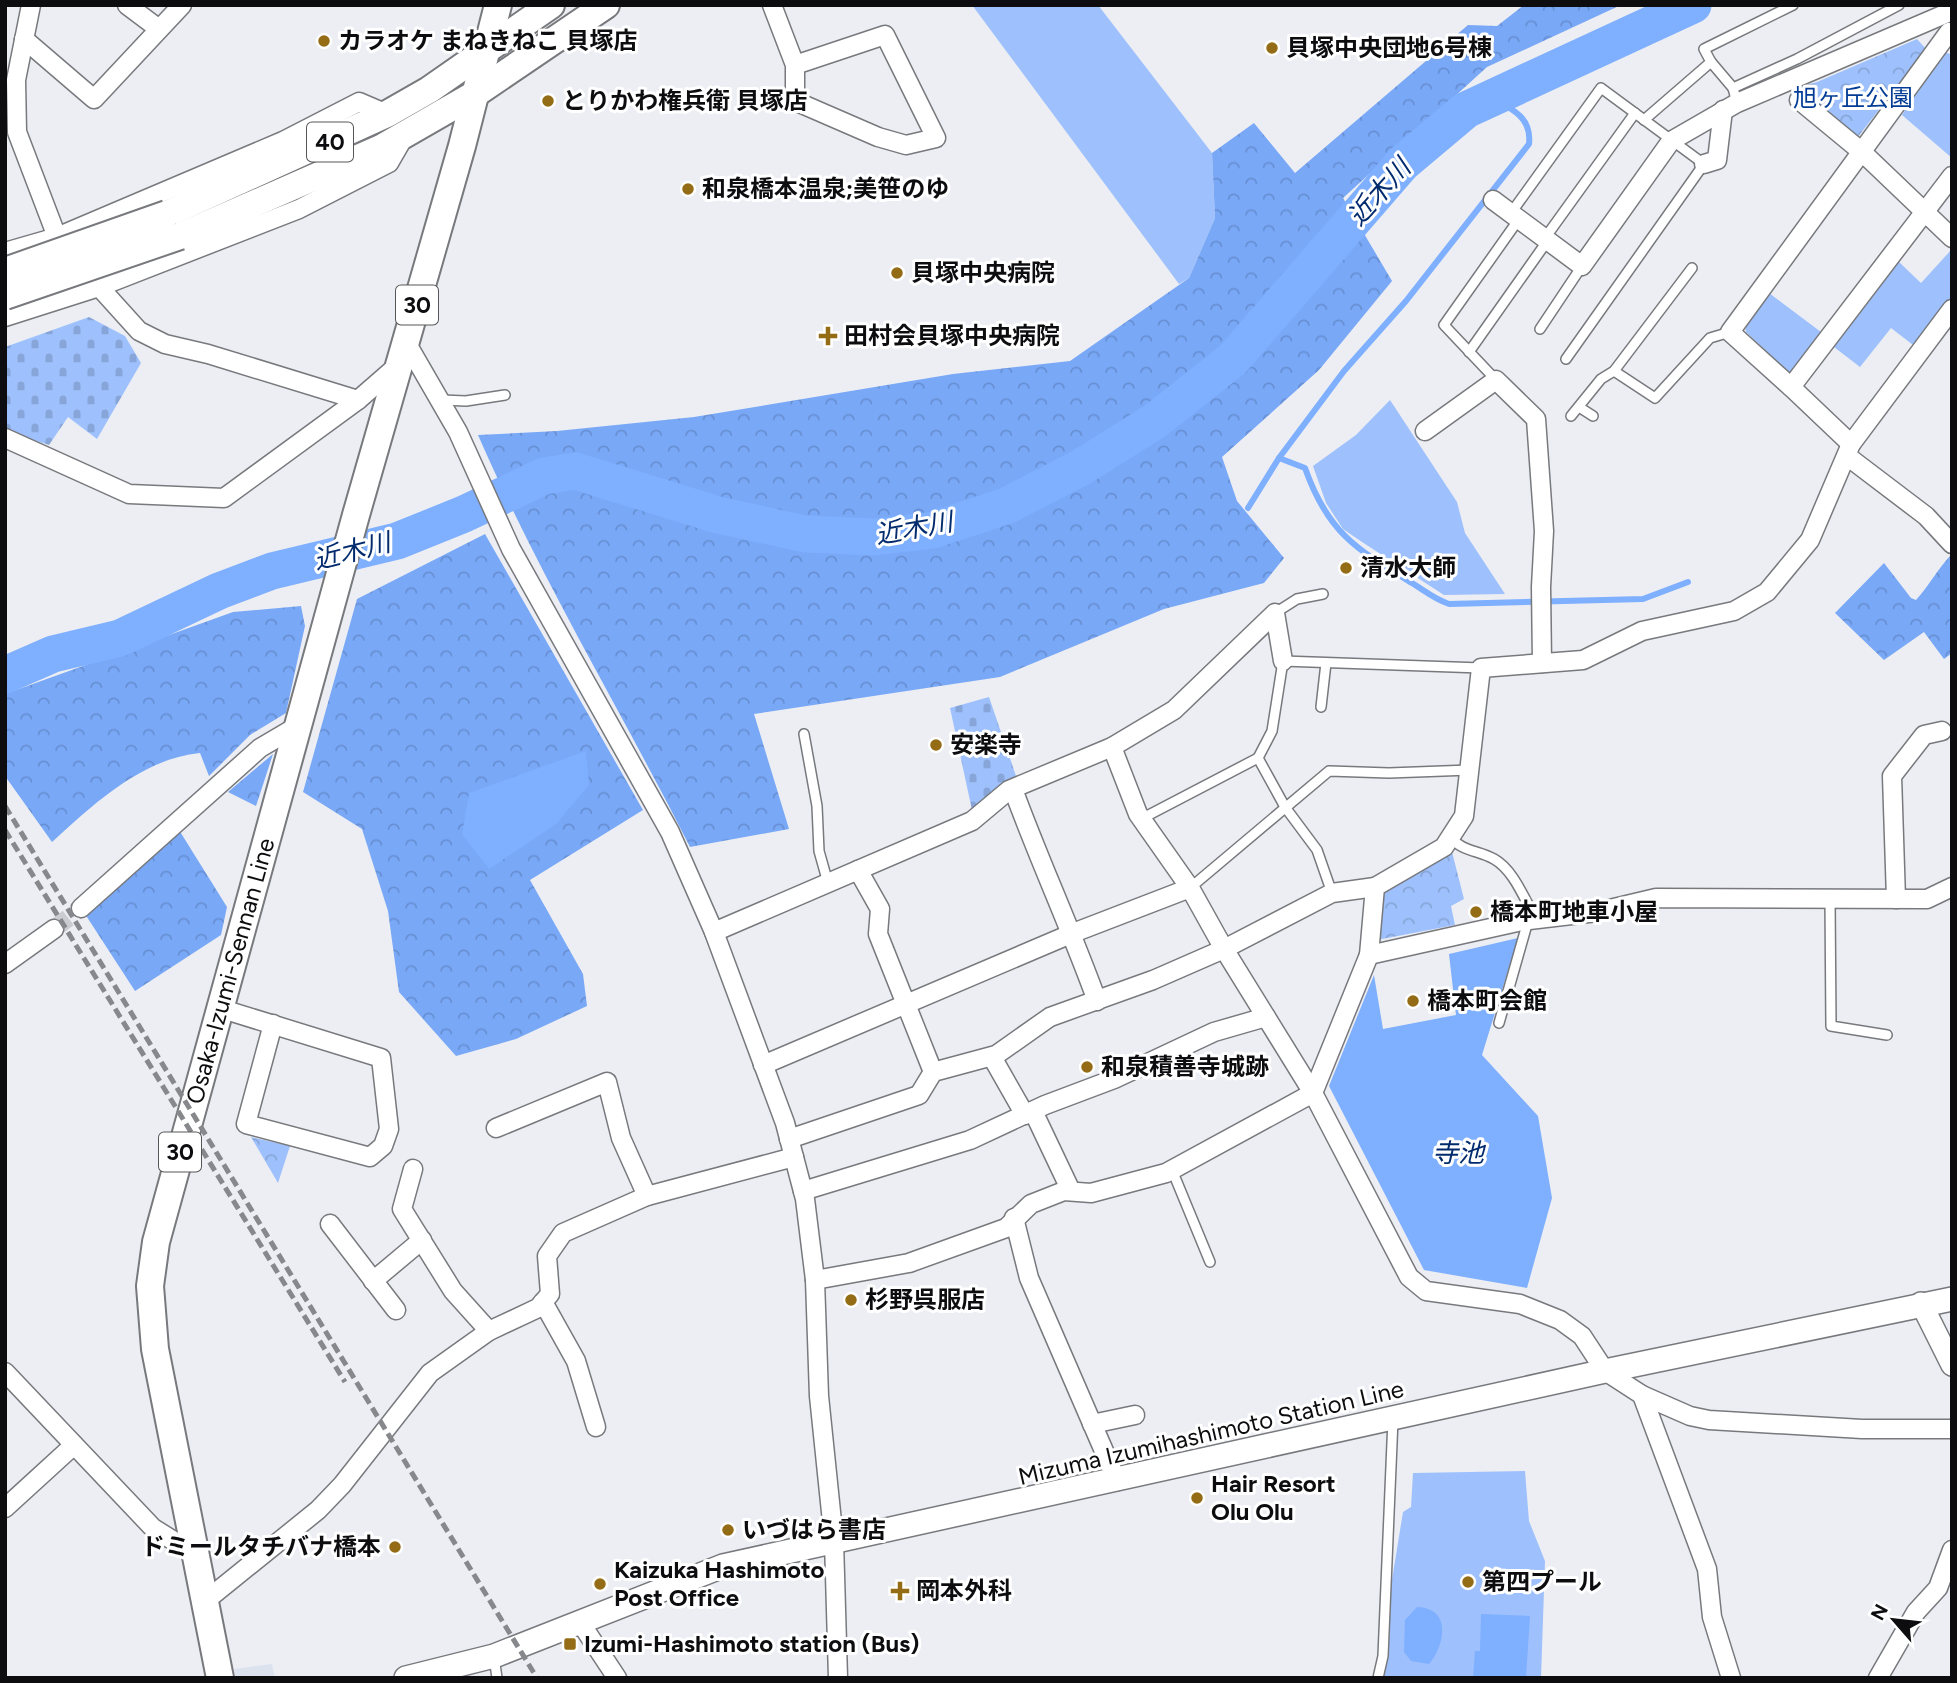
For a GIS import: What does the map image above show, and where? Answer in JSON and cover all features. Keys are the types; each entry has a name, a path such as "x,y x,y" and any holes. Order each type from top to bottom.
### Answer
{"main road":[{"name":"30","path":"403,353 498,5"},
{"name":"40","path":"5,271 174,225 429,90 551,5"},
{"name":"40","path":"5,296 174,225 353,162 475,93 606,5"},
{"name":"Osaka-Izumi-Sennan Line","path":"220,1678 155,1349 150,1286 156,1242 403,353"},
{"name":"Mizuma Izumihashimoto Station Line","path":"408,1677 496,1667 580,1622 723,1566 1605,1371 1952,1298"}],"street":[{"path":"31,5 24,39 12,65 11,114 57,237 139,331 165,344 208,354 358,400"},
{"path":"127,5 159,29"},
{"path":"24,39 94,99 182,5"},
{"path":"772,5 795,65 795,101 878,137 906,145 936,138 886,35 795,65"},
{"path":"1493,200 1582,266 1671,141 1731,100 1947,12 1951,36 1862,152 1731,332 1791,387 1849,450 1926,516 1952,544"},
{"path":"1704,164 1717,160 1731,100"},
{"path":"1799,100 1862,152 1923,214 1952,238"},
{"path":"5,253 57,237 283,141 359,102 387,114"},
{"path":"5,317 99,287 299,209 389,163 406,134"},
{"path":"1791,387 1952,176"},
{"path":"789,1139 919,1095 933,1072 992,1056 1050,1017 1224,950 1332,892 1375,887 1444,846 1464,816 1481,668 1583,660 1642,631 1734,611 1767,592 1810,540 1849,450 1952,309"},
{"path":"5,438 129,494 224,498 358,400 403,353 441,400 512,549 670,832 714,932 789,1139 803,1191 815,1280 819,1396 834,1541 838,1678"},
{"path":"1425,431 1496,380 1536,419 1544,531 1542,663"},
{"path":"714,932 972,821 1013,789 1112,747 1174,710 1275,613"},
{"path":"1275,613 1283,661"},
{"path":"81,908 260,748 299,725"},
{"path":"1896,899 1892,776 1924,735 1942,731"},
{"path":"1112,747 1141,819 1190,888 1224,950 1314,1093 1409,1277 1426,1291 1520,1304 1560,1320 1582,1336 1605,1371 1642,1395 1690,1416 1709,1420 1862,1429 1952,1429"},
{"path":"1013,789 1038,858 1073,933 1097,1001"},
{"path":"858,870 880,909 878,934 933,1072"},
{"path":"815,1280 909,1263 1006,1228 1031,1204 1064,1191 1091,1193 1172,1170 1314,1093 1369,955 1375,887"},
{"path":"1369,955 1532,920 1597,912 1656,898 1927,899 1952,887"},
{"path":"763,1065 1073,933 1190,888"},
{"path":"5,964 54,929"},
{"path":"219,1008 272,1024 381,1058 389,1129 383,1146 370,1157 246,1124 272,1024"},
{"path":"803,1191 970,1140 1114,1079 1214,1031 1266,1017"},
{"path":"992,1056 1029,1113 1071,1191"},
{"path":"496,1128 607,1082 621,1138 647,1196"},
{"path":"204,1602 318,1510 342,1485 430,1373 489,1331 538,1308 550,1294 547,1256 552,1243 562,1233 647,1196 794,1157"},
{"path":"413,1169 402,1209 453,1291 489,1331"},
{"path":"1014,1218 1029,1278 1117,1481"},
{"path":"330,1224 396,1310"},
{"path":"373,1281 422,1240"},
{"path":"543,1302 576,1362 596,1427"},
{"path":"1921,1303 1952,1365"},
{"path":"9,1384 74,1445 153,1528 195,1555"},
{"path":"1642,1395 1707,1569 1712,1617 1731,1678"},
{"path":"1092,1424 1135,1415"},
{"path":"5,1508 74,1445"},
{"path":"1878,1678 1916,1612 1938,1588 1952,1550"},
{"path":"580,1622 617,1678"}],"lane":[{"path":"1793,5 1704,49 1731,100 1797,59 1899,5"},
{"path":"1644,120 1711,62"},
{"path":"1496,380 1444,325 1601,88 1704,164 1566,359"},
{"path":"1469,352 1635,113"},
{"path":"1540,329 1582,266"},
{"path":"1571,416 1601,379 1614,371 1692,268"},
{"path":"1614,371 1655,398 1710,338 1731,332"},
{"path":"441,400 466,401 505,395"},
{"path":"1579,407 1592,416"},
{"path":"1275,613 1297,599 1323,594"},
{"path":"1141,819 1258,758 1272,731 1283,661 1481,668"},
{"path":"1321,707 1326,663"},
{"path":"804,734 817,806 819,851 828,883"},
{"path":"1258,758 1285,807 1317,850 1332,892"},
{"path":"1190,888 1329,771 1389,773 1470,770"},
{"path":"1450,837 1460,848 1498,861 1516,884 1532,920 1499,1023"},
{"path":"1830,899 1831,1026 1888,1035"},
{"path":"1172,1170 1210,1262"},
{"path":"1378,1678 1383,1656 1393,1419"}],"shaded area":[{"path":"272,1664 275,1678 236,1678 234,1669"}],"green space":[{"path":"972,5 1098,5 1212,153 1215,218 1189,278 1179,284"},
{"path":"1524,5 1621,5 1487,67 1343,198 1392,281 1319,370 1222,457 1237,501 1284,558 1264,583 1164,609 1000,677 754,714 789,829 690,847 527,540 478,435 557,431 694,417 953,374 1070,361 1189,278 1215,218 1212,153 1254,123 1295,173 1468,25 1497,26"},
{"name":"旭ヶ丘公園","path":"1917,39 1926,49 1857,138 1795,88 1817,82"},
{"path":"1945,52 1952,55 1952,158 1902,115"},
{"path":"1952,249 1952,302 1917,348 1891,328 1860,367 1834,347 1899,262 1921,283"},
{"path":"1769,293 1825,335 1795,372 1789,373 1746,332 1745,326"},
{"path":"89,317 125,336 141,363 97,439 68,417 49,445 5,431 5,347"},
{"path":"1390,400 1457,502 1465,533 1505,594 1444,595 1343,529 1326,503 1313,466 1356,435"},
{"path":"485,534 643,810 530,880 583,974 587,1006 516,1039 456,1056 399,992 388,911 362,829 303,792 357,599"},
{"path":"1952,554 1952,653 1944,659 1924,632 1884,660 1835,613 1884,563 1911,598 1916,600"},
{"path":"301,606 305,626 286,713 250,735 209,776 200,753 178,757 138,774 102,799 52,842 5,776 5,694 233,612"},
{"path":"989,697 1017,779 972,810 950,708"},
{"path":"273,754 256,806 228,792"},
{"path":"179,830 227,907 221,935 135,991 85,914"},
{"path":"1451,848 1464,899 1451,906 1455,925 1377,940 1385,890"},
{"path":"251,1137 290,1146 278,1183"},
{"name":"第四プール","path":"1525,1471 1529,1521 1545,1561 1541,1678 1381,1678 1389,1653 1388,1604 1403,1512 1411,1507 1413,1473"}],"water":[{"path":"586,751 589,785 556,824 489,869 462,834 469,793"},
{"name":"寺池","path":"1518,938 1482,1055 1538,1116 1552,1198 1527,1288 1424,1270 1329,1086 1374,975 1383,1029 1456,1015 1449,954"},
{"path":"1417,1607 1436,1614 1442,1629 1439,1647 1429,1664 1411,1661 1404,1652 1405,1620"},
{"path":"1481,1614 1530,1616 1526,1678 1473,1678 1475,1651 1480,1651"}],"waterway":[{"name":"近木川","path":"5,675 53,654 120,638 219,591 272,571 397,541 464,514 544,476 575,471 718,515 805,534 875,537 933,530 1006,506 1080,468 1155,421 1233,359 1403,163 1466,110 1693,5"},
{"path":"1248,508 1279,458 1344,371 1406,301 1529,144 1527,127 1520,115 1492,98"},
{"path":"1279,458 1305,468 1324,509 1346,537 1375,560 1449,604 1643,599 1688,582"}],"tunnel":[{"path":"54,929 81,908"}],"railway":[{"path":"5,806 537,1678"},
{"path":"5,830 345,1382"}],"place":[{"name":"カラオケ まねきねこ 貝塚店","path":"324,41"},
{"name":"貝塚中央団地6号棟","path":"1272,48"},
{"name":"とりかわ権兵衛 貝塚店","path":"548,101"},
{"name":"和泉橋本温泉;美笹のゆ","path":"688,189"},
{"name":"貝塚中央病院","path":"897,273"},
{"name":"田村会貝塚中央病院","path":"828,336"},
{"name":"清水大師","path":"1346,568"},
{"name":"安楽寺","path":"936,745"},
{"name":"橋本町地車小屋","path":"1476,912"},
{"name":"橋本町会館","path":"1413,1001"},
{"name":"和泉積善寺城跡","path":"1087,1067"},
{"name":"杉野呉服店","path":"851,1300"},
{"name":"Hair Resort Olu Olu","path":"1197,1498"},
{"name":"いづはら書店","path":"728,1530"},
{"name":"ドミールタチバナ橋本","path":"395,1547"},
{"name":"第四プール","path":"1468,1582"},
{"name":"Kaizuka Hashimoto Post Office","path":"600,1584"},
{"name":"岡本外科","path":"900,1591"},
{"name":"Izumi-Hashimoto station (Bus)","path":"570,1644"}]}
